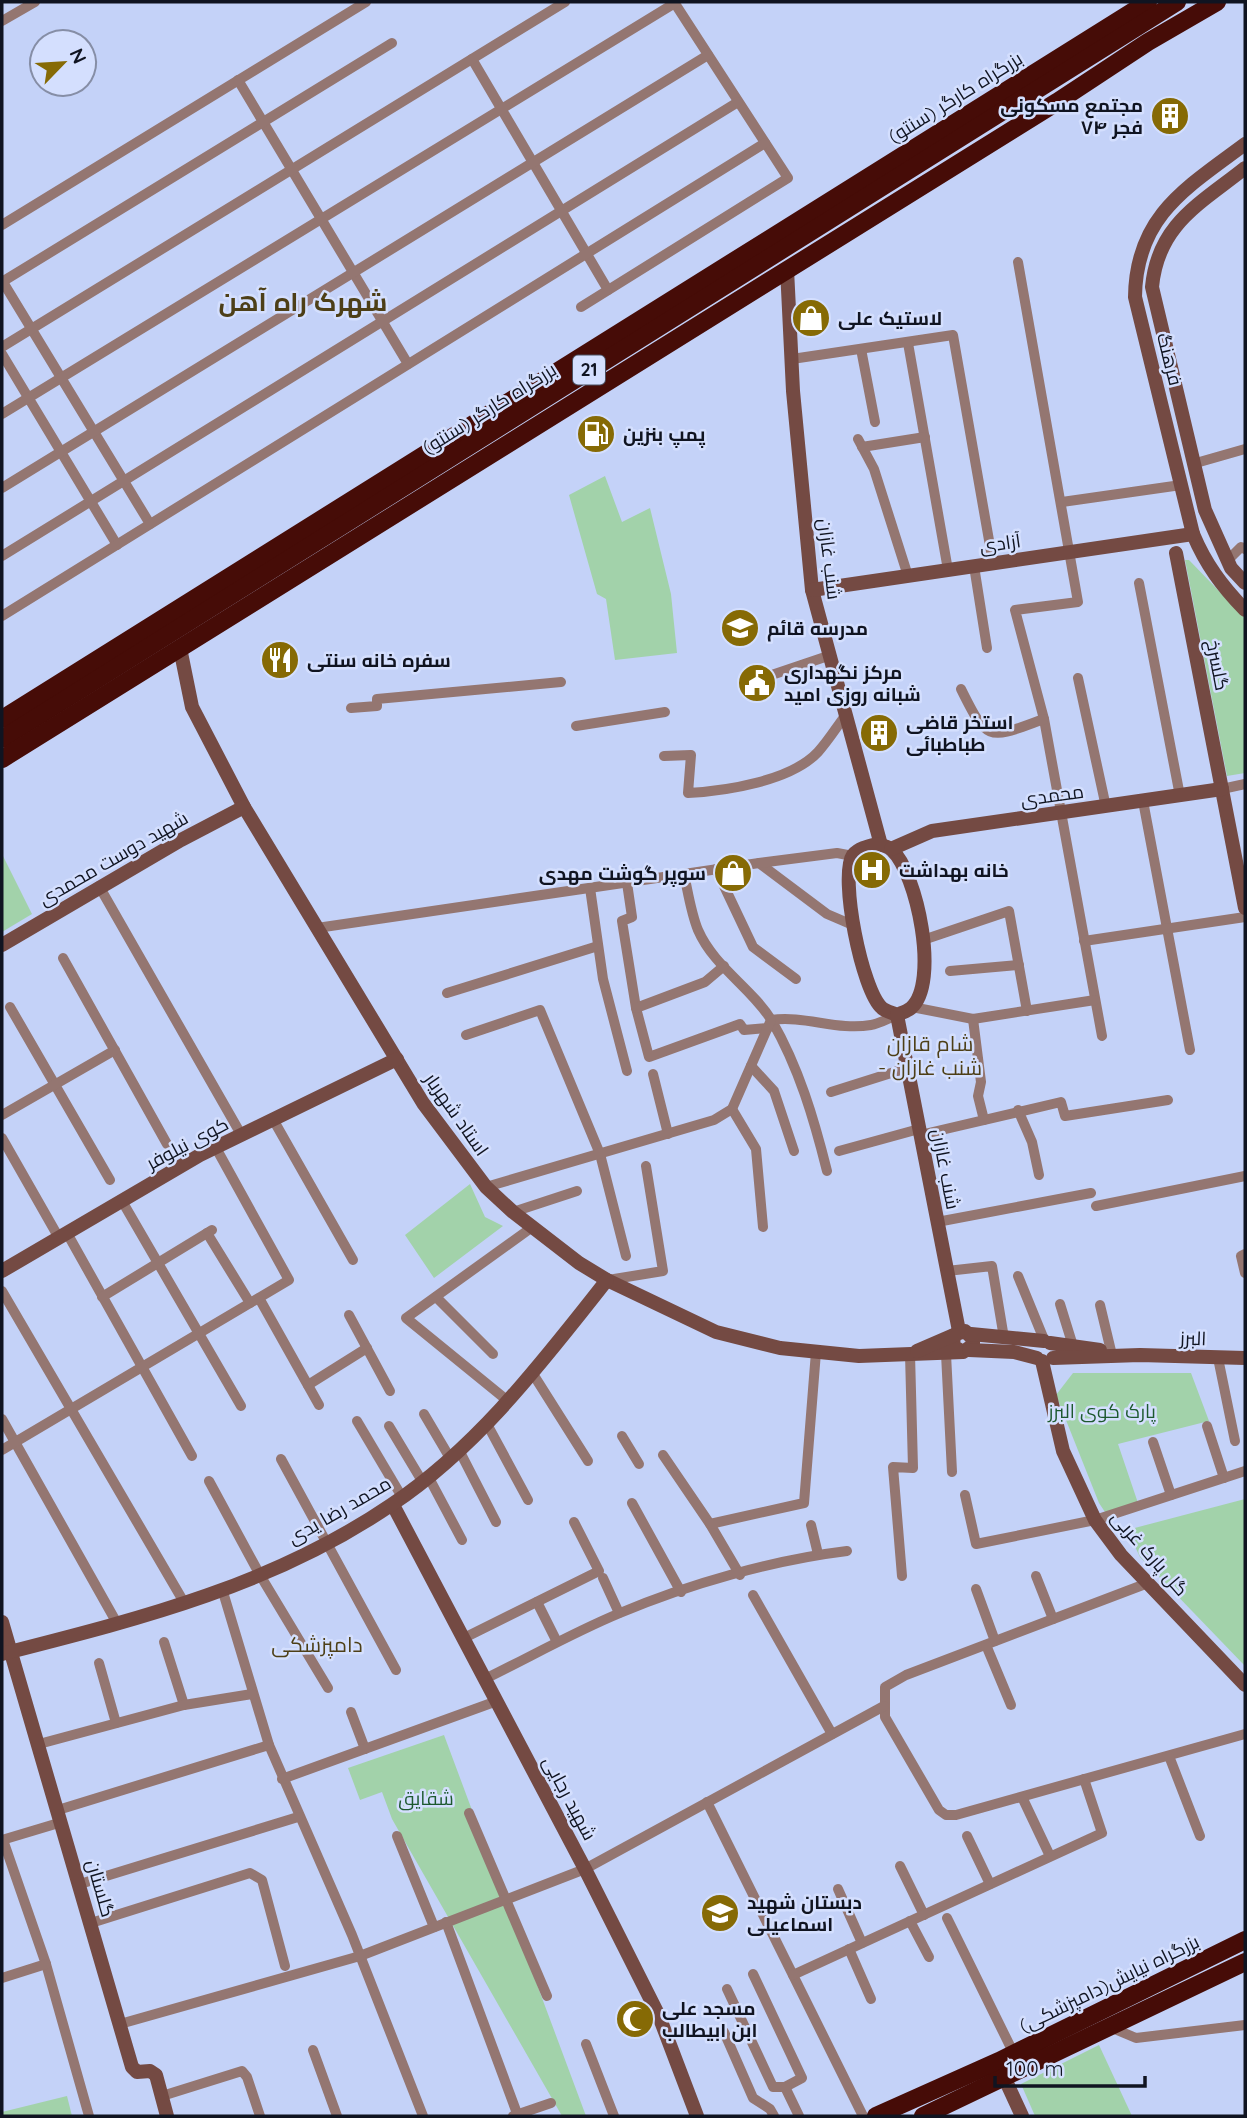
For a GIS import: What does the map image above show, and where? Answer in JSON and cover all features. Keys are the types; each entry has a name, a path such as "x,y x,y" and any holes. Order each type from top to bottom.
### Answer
{"highway":[{"name":"بزرگراه کارگر (سنتو)","path":"2,719 1148,2"},
{"name":"بزرگراه کارگر (سنتو)","path":"2,738 1177,2"},
{"path":"2,758 788,269 1147,42 1217,2"},
{"path":"565,386 575,402"},
{"name":"بزرگراه نیایش(دامپزشکی)","path":"876,2116 1014,2054 1245,1940"},
{"name":"بزرگراه نیایش(دامپزشکی)","path":"923,2116 1245,1962"}],"main road":[{"name":"فرهنگ","path":"1245,144 1163,210 1143,244 1136,265 1135,287 1193,534 1202,557 1220,584 1245,610"},
{"name":"فرهنگ","path":"1245,168 1177,221 1155,263 1152,287 1196,463 1205,510 1227,561 1245,583"},
{"name":"شنب غازان","path":"788,269 792,359 812,590 845,716 886,847 914,891 925,961 922,988 912,1007"},
{"path":"1135,287 1152,287"},
{"name":"آزادی","path":"812,590 1193,534"},
{"name":"گلسرخ","path":"1176,553 1245,908"},
{"name":"استاد شهریار","path":"180,648 192,707 244,807 423,1103 486,1187 513,1212 531,1228 607,1280 716,1332 779,1348 859,1356 966,1351"},
{"name":"محمدی","path":"853,856 863,848 886,847 932,831 1222,789"},
{"name":"شهید دوست محمدی","path":"2,945 99,887 244,807"},
{"path":"853,856 848,873 855,926 869,987 882,1008 897,1015 912,1007"},
{"name":"شنب غازان","path":"897,1015 961,1333 953,1346 966,1351"},
{"name":"کوی نیلوفر","path":"2,1271 216,1148 397,1059"},
{"name":"محمد رضا یدی","path":"7,1653 118,1625 223,1592 329,1544 397,1501 487,1424 533,1374 607,1280"},
{"name":"استاد شهریار","path":"910,1354 961,1333"},
{"name":"البرز","path":"961,1333 1140,1355"},
{"name":"گل پارک غربی","path":"1046,1342 1055,1352 1045,1360 1047,1386 1063,1451 1095,1520 1148,1583 1245,1684"},
{"name":"البرز","path":"966,1351 1014,1352 1045,1360 1140,1355 1245,1358"},
{"name":"شهید رجایی","path":"397,1501 464,1639 585,1868 659,2016 697,2116"},
{"name":"گلستان","path":"2,1622 7,1653 39,1744 133,2070 153,2072 167,2116"},
{"path":"1005,2079 1022,2116"}],"street":[{"path":"2,20 35,2"},
{"path":"2,225 366,2"},
{"path":"2,347 565,2"},
{"path":"2,414 674,2 788,178 581,307"},
{"path":"150,524 2,282 392,43"},
{"path":"2,488 708,55"},
{"path":"472,59 608,290"},
{"path":"238,80 408,364"},
{"path":"2,556 738,102"},
{"path":"2,616 765,143"},
{"path":"1018,262 1062,502 1077,602 1015,610 1044,719 1102,1036"},
{"path":"792,359 953,335 993,563"},
{"path":"908,343 948,570"},
{"path":"861,349 875,422"},
{"path":"2,354 117,545"},
{"path":"908,576 874,469 860,443 925,436"},
{"path":"1196,463 1245,449"},
{"path":"1062,502 1181,485"},
{"path":"1227,561 1241,547 1245,549"},
{"path":"974,566 987,648"},
{"path":"1139,583 1180,796"},
{"path":"745,684 828,656"},
{"path":"1078,678 1106,807"},
{"path":"351,708 377,706 377,699 561,682"},
{"path":"961,689 979,726 986,730 1000,735 1044,719"},
{"path":"576,726 665,712"},
{"path":"664,756 691,755 688,793 729,790 790,770 817,753 845,716"},
{"path":"1222,789 1245,784"},
{"path":"1143,802 1190,1050"},
{"path":"317,928 760,863 837,853 853,856"},
{"path":"760,863 827,914 855,926"},
{"path":"716,869 753,947 796,979"},
{"path":"684,874 699,932 770,1024 813,1113 827,1171"},
{"path":"627,883 632,917 622,921 636,1008 649,1057 740,1024 744,1030 802,1018 839,1027 872,1025 897,1015"},
{"path":"99,887 242,1136"},
{"path":"590,888 603,979 626,1071"},
{"path":"923,940 1009,911 1027,1010"},
{"path":"1084,941 1245,917"},
{"path":"447,993 598,946"},
{"path":"63,958 167,1144"},
{"path":"636,1008 705,982 724,965"},
{"path":"950,971 1019,965"},
{"path":"912,1007 973,1019 1096,1000"},
{"path":"10,1007 110,1180"},
{"path":"466,1035 540,1010 600,1154 626,1256"},
{"path":"973,1019 981,1082 978,1096 984,1120"},
{"path":"486,1187 714,1120 732,1109 770,1024"},
{"path":"2,1115 115,1051"},
{"path":"751,1066 774,1091 794,1151"},
{"path":"831,1092 907,1068"},
{"path":"653,1074 668,1134"},
{"path":"839,1151 1061,1102 1065,1116 1168,1100"},
{"path":"732,1109 756,1149 763,1227"},
{"path":"1018,1110 1032,1142 1040,1175"},
{"path":"274,1121 353,1261"},
{"path":"2,1138 102,1297 192,1456"},
{"path":"2,1450 289,1280 216,1148"},
{"path":"607,1280 663,1271 646,1166"},
{"path":"1096,1206 1245,1176"},
{"path":"513,1212 577,1191"},
{"path":"937,1222 1091,1193"},
{"path":"122,1201 241,1406"},
{"path":"508,1401 406,1318 531,1228"},
{"path":"102,1297 210,1231 319,1405"},
{"path":"1245,1254 1241,1256 1245,1273"},
{"path":"947,1271 992,1266 1004,1338"},
{"path":"1018,1276 1046,1342"},
{"path":"2,1291 185,1604"},
{"path":"436,1297 493,1354"},
{"path":"1060,1304 1073,1346"},
{"path":"1100,1305 1111,1351"},
{"path":"349,1315 390,1391"},
{"path":"308,1385 367,1348"},
{"path":"710,1524 804,1503 816,1352"},
{"path":"902,1576 894,1467 912,1468 910,1354"},
{"path":"946,1354 952,1472"},
{"path":"1218,1358 1235,1441"},
{"path":"533,1374 588,1461"},
{"path":"424,1414 455,1454 495,1522"},
{"path":"2,1419 118,1625"},
{"path":"357,1421 397,1501"},
{"path":"487,1424 528,1500"},
{"path":"389,1426 425,1478 462,1540"},
{"path":"1207,1426 1224,1478"},
{"path":"622,1436 639,1464"},
{"path":"1153,1442 1171,1495"},
{"path":"663,1455 710,1524 740,1575"},
{"path":"281,1459 396,1670"},
{"path":"965,1494 976,1544 1095,1520 1245,1471"},
{"path":"209,1481 260,1575 328,1688"},
{"path":"632,1503 681,1592"},
{"path":"464,1639 599,1571 575,1522"},
{"path":"811,1525 818,1555"},
{"path":"485,1679 619,1613 740,1575 818,1555 847,1551"},
{"path":"1035,1576 1053,1619"},
{"path":"603,1578 619,1613"},
{"path":"1148,1583 885,1686 885,1717 939,1810 946,1815 956,1815 1245,1734"},
{"path":"976,1589 990,1643 1011,1705"},
{"path":"223,1592 252,1694 282,1779 360,1955 424,2116"},
{"path":"752,1595 832,1734"},
{"path":"537,1602 555,1638"},
{"path":"164,1642 184,1705"},
{"path":"99,1663 116,1723"},
{"path":"39,1744 184,1705 252,1694"},
{"path":"282,1779 496,1701"},
{"path":"120,2024 360,1955 585,1868 884,1706"},
{"path":"351,1712 365,1749"},
{"path":"89,2116 46,1964 2,1840 60,1816 269,1745"},
{"path":"1169,1756 1200,1836"},
{"path":"793,1975 1102,1833 1084,1779"},
{"path":"1022,1797 1050,1856"},
{"path":"708,1802 863,2116"},
{"path":"469,1813 547,1996"},
{"path":"80,1884 298,1817"},
{"path":"397,1836 434,1927"},
{"path":"968,1836 990,1884"},
{"path":"900,1866 923,1914"},
{"path":"91,1923 250,1873 262,1880 285,1966"},
{"path":"838,1889 862,1943"},
{"path":"947,1918 1014,2054"},
{"path":"910,1921 929,1957"},
{"path":"446,1922 516,2116 551,2103"},
{"path":"849,1949 871,1999"},
{"path":"2,1978 46,1964"},
{"path":"727,1989 773,2087 785,2087 802,2078 753,1974"},
{"path":"1109,2027 1136,2038 1245,2025"},
{"path":"724,2032 753,2098 770,2109 774,2116"},
{"path":"586,2044 614,2116"},
{"path":"313,2050 337,2116"},
{"path":"162,2096 242,2071 247,2077 260,2116"},
{"path":"785,2087 799,2116"}],"green space":[{"path":"605,476 622,522 650,508 671,594 677,653 615,660 606,599 597,594 569,495"},
{"path":"1185,560 1189,560 1245,618 1245,773 1227,776"},
{"path":"2,854 32,914 2,932"},
{"path":"470,1184 485,1217 503,1226 434,1278 405,1235"},
{"name":"پارک کوی البرز","path":"1073,1373 1191,1373 1209,1421 1118,1444 1138,1503 1107,1515 1099,1503 1056,1395"},
{"path":"1245,1499 1245,1666 1140,1557 1127,1530"},
{"name":"شقایق","path":"444,1735 586,2116 562,2116 392,1819 382,1792 360,1800 348,1768"},
{"path":"1099,2045 1132,2116 1035,2116 1021,2084"},
{"path":"67,2096 72,2116 2,2116 2,2112"}],"place":[{"name":"مجتمع مسکونی فجر ۷۴","path":"1170,116"},
{"name":"لاستیک علی","path":"811,318"},
{"name":"پمپ بنزین","path":"596,434"},
{"name":"مدرسه قائم","path":"740,628"},
{"name":"سفره خانه سنتی","path":"280,660"},
{"name":"مرکز نگهداری شبانه روزی امید","path":"757,683"},
{"name":"استخر قاضی طباطبائی","path":"879,733"},
{"name":"خانه بهداشت","path":"872,870"},
{"name":"سوپر گوشت مهدی","path":"733,873"},
{"name":"دبستان شهید اسماعیلی","path":"720,1913"},
{"name":"مسجد علی ابن ابیطالب","path":"635,2019"}],"district":[{"name":"شهرک راه آهن","path":"303,302"},
{"name":"شام قازان - شنب غازان","path":"930,1056"},
{"name":"دامپزشکی","path":"317,1645"}]}
